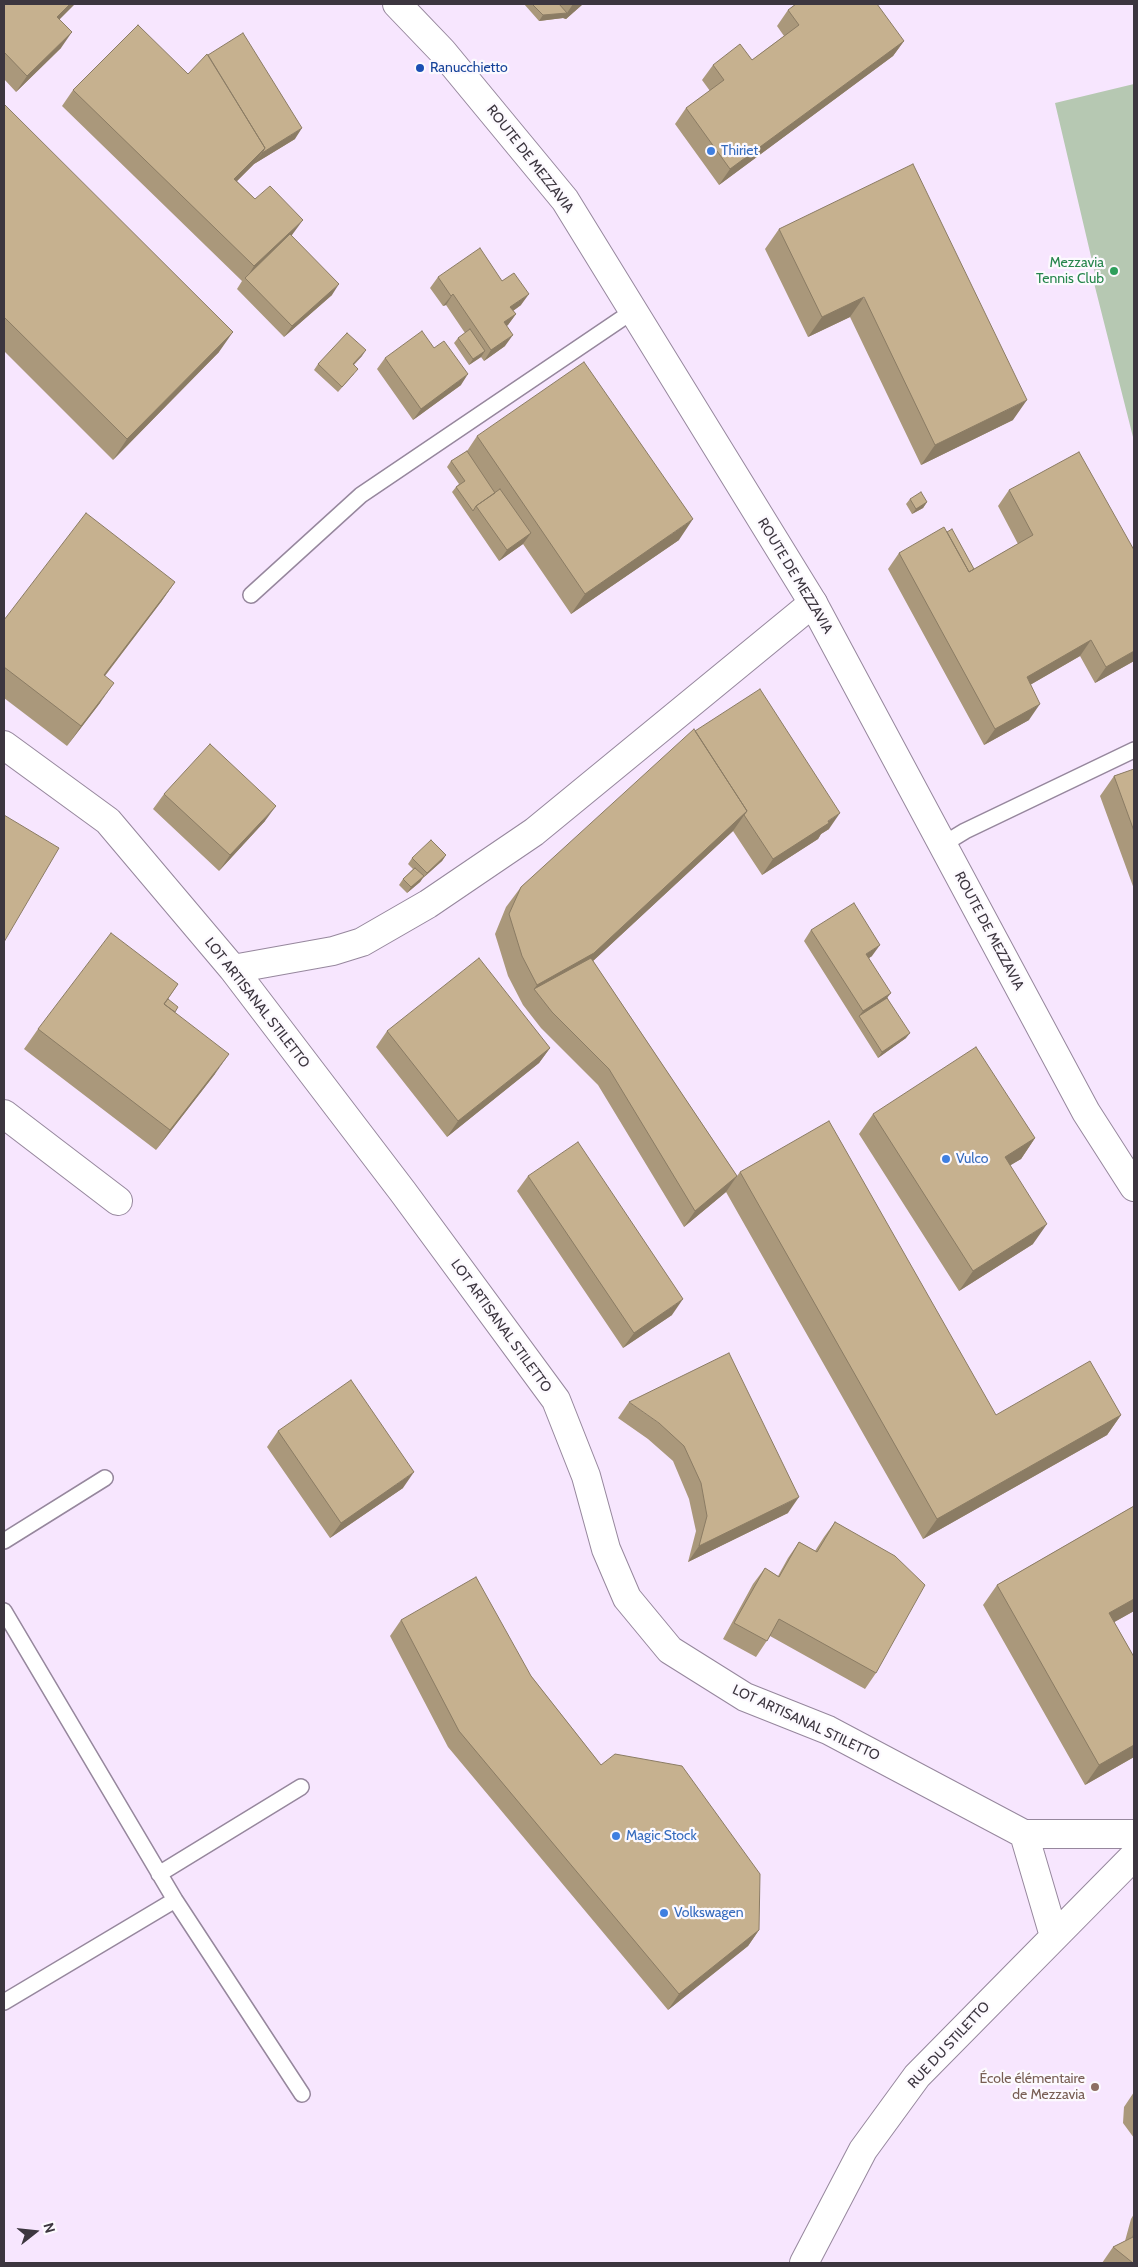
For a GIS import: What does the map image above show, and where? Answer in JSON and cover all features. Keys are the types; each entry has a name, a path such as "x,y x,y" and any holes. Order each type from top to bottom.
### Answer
{"street":[{"name":"ROUTE DE MEZZAVIA","path":"397,4 442,51 565,200 814,603 1086,1112 1134,1187"},
{"path":"233,969 333,951 362,942 428,904 534,832 814,603"},
{"name":"LOT ARTISANAL STILETTO","path":"4,745 108,821 233,969 403,1192 556,1400 586,1476 606,1549 627,1598 670,1650 745,1697 828,1730 1024,1834"},
{"path":"4,1114 118,1201"},
{"path":"1054,1936 1024,1834 1134,1834"},
{"name":"RUE DU STILETTO","path":"804,2263 863,2150 917,2076 1134,1856"}],"lane":[{"path":"251,594 361,495 633,311"},
{"path":"942,844 1134,750"},
{"path":"4,1541 106,1478"},
{"path":"4,1611 175,1900 302,2094"},
{"path":"159,1874 302,1787"},
{"path":"4,2002 175,1900"}],"green space":[{"name":"Mezzavia Tennis Club","path":"1134,84 1134,441 1094,283 1097,282 1055,103"}],"building":[{"path":"4,4 70,4 57,17 72,32 27,76 4,52"},
{"path":"532,4 559,4 567,13 543,15"},
{"path":"796,4 877,4 904,41 730,169 686,108 724,80 713,65 740,44 752,60 799,25 788,10"},
{"path":"138,25 188,74 207,54 265,148 234,179 255,199 270,186 303,220 254,266 73,90"},
{"path":"243,33 302,128 262,153 265,148 208,55"},
{"path":"4,104 233,332 127,439 4,317"},
{"path":"913,164 1027,400 935,445 864,297 822,317 779,229"},
{"path":"290,234 339,284 292,326 245,278"},
{"path":"480,248 502,281 514,273 529,294 510,307 516,314 504,322 513,335 491,350 453,294 451,296 438,277"},
{"path":"470,329 485,351 473,359 458,338"},
{"path":"422,331 434,348 444,341 468,374 421,409 385,358"},
{"path":"347,333 366,350 353,364 358,369 342,387 318,364"},
{"path":"584,362 693,519 585,594 477,436"},
{"path":"467,451 495,493 476,506 473,511 456,487 465,481 451,461"},
{"path":"1079,452 1134,550 1134,651 1106,667 1091,640 1027,677 1040,704 995,729 899,553 944,527 969,572 1033,535 1009,490"},
{"path":"500,489 531,533 507,550 476,506"},
{"path":"921,492 927,502 916,509 910,499"},
{"path":"86,513 175,582 104,675 114,683 81,726 4,667 4,620"},
{"path":"952,529 974,569 969,572 947,532"},
{"path":"760,689 840,813 828,821 829,823 773,859 744,815 747,811 695,731"},
{"path":"694,729 747,811 594,953 537,985 522,956 509,914 521,887"},
{"path":"210,744 276,806 230,855 164,794"},
{"path":"1134,769 1134,831 1114,776"},
{"path":"4,815 59,848 4,942"},
{"path":"431,840 446,855 427,873 412,858"},
{"path":"415,868 424,876 411,887 403,879"},
{"path":"854,903 880,945 866,954 891,993 863,1011 811,930"},
{"path":"111,933 178,984 164,1004 229,1054 170,1130 38,1029"},
{"path":"479,958 550,1048 458,1121 387,1031"},
{"path":"591,958 737,1176 695,1211 609,1069 552,1012 534,989"},
{"path":"887,998 910,1033 882,1052 859,1016"},
{"path":"168,999 178,1007 175,1012 164,1004"},
{"path":"976,1047 1035,1138 1005,1157 1047,1224 973,1271 873,1114"},
{"path":"829,1121 996,1415 1090,1361 1121,1415 937,1519 740,1172"},
{"path":"578,1142 683,1299 634,1333 528,1176"},
{"path":"729,1353 799,1497 699,1546 707,1516 701,1483 684,1446 659,1423 629,1402"},
{"path":"351,1380 414,1472 341,1523 278,1431"},
{"path":"1134,1506 1134,1599 1109,1613 1134,1657 1134,1745 1099,1765 997,1585"},
{"path":"835,1522 895,1556 925,1585 876,1673 779,1619 767,1641 734,1623 765,1568 779,1577 799,1542 817,1552"},
{"name":"Magic Stock","path":"476,1577 531,1676 601,1765 615,1754 682,1766 760,1874 759,1930 679,1994 459,1731 401,1620"},
{"path":"1134,2232 1133,2263 1113,2247 1133,2237"}],"place":[{"name":"Ranucchietto","path":"420,68"},
{"name":"Thiriet","path":"711,151"},
{"name":"Mezzavia Tennis Club","path":"1114,271"},
{"name":"Vulco","path":"946,1159"},
{"name":"Magic Stock","path":"616,1836"},
{"name":"Volkswagen","path":"664,1913"},
{"name":"École élémentaire de Mezzavia","path":"1095,2087"}]}
